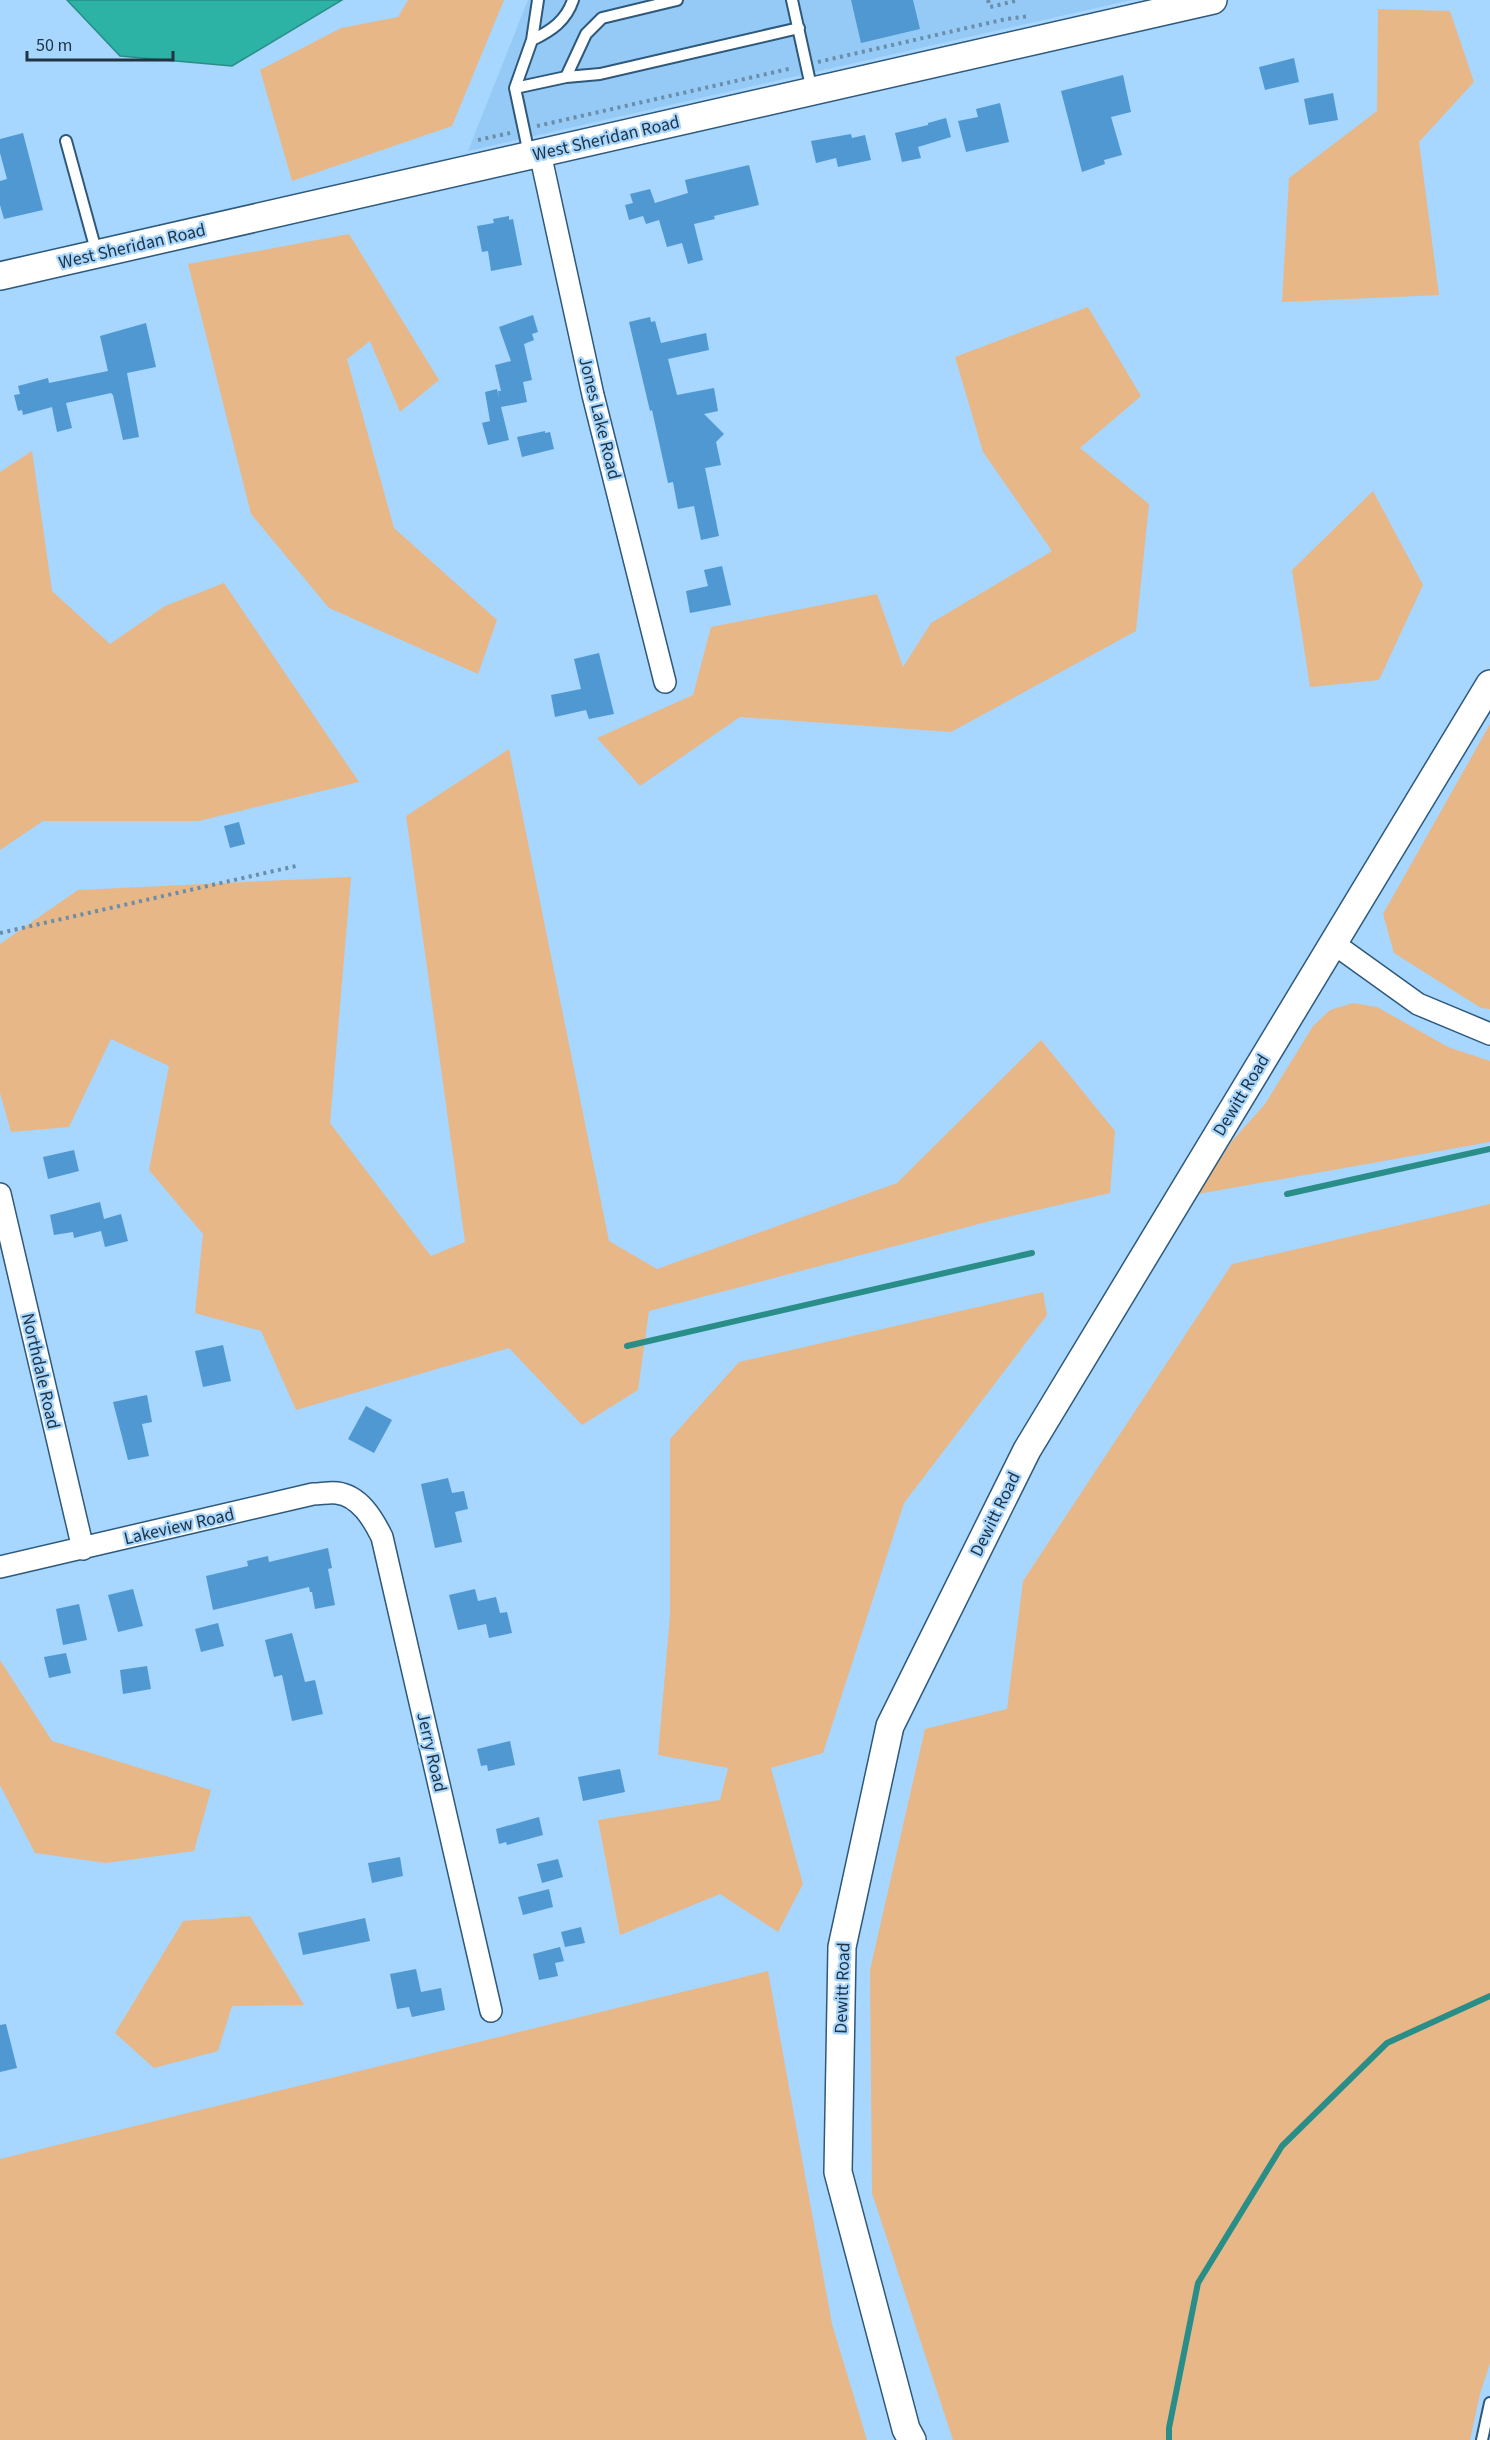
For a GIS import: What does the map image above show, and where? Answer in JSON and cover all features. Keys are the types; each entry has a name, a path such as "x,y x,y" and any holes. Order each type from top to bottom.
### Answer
{"street":[{"name":"West Sheridan Road","path":"0,276 1213,0"},
{"name":"Jones Lake Road","path":"535,154 665,682"},
{"name":"Dewitt Road","path":"912,2440 906,2429 838,2172 842,1947 890,1726 1027,1450 1490,684"},
{"path":"1333,943 1418,1004 1490,1034"},
{"name":"Northdale Road","path":"0,1194 83,1549"},
{"name":"Lakeview Road","path":"0,1567 313,1494 338,1493 356,1502"},
{"name":"Jerry Road","path":"356,1502 372,1516 382,1537 491,2011"}],"lane":[{"path":"535,154 515,88 532,40 538,0"},
{"path":"532,40 548,33 560,23 569,11 573,0"},
{"path":"566,77 586,34 602,18 677,0"},
{"path":"792,0 812,91"},
{"path":"515,88 566,77 600,74 799,28"},
{"path":"66,141 97,255"},
{"path":"1482,2440 1490,2403"}],"path":[{"path":"988,0 990,6 1019,0"},
{"path":"0,933 296,866"}],"shaded area":[{"path":"67,0 342,0 232,66 120,56"},
{"path":"408,0 504,0 452,126 292,181 260,70 341,28 398,17"},
{"path":"528,0 1131,0 468,151"},
{"path":"1378,9 1450,11 1474,82 1419,142 1439,295 1282,302 1289,178 1377,111"},
{"path":"349,234 439,380 400,412 370,341 347,359 394,528 497,620 478,674 329,608 251,514 188,264"},
{"path":"1088,307 1141,396 1080,448 1149,504 1136,631 951,732 740,717 640,786 597,738 693,695 711,627 877,594 903,667 931,623 1052,551 983,452 955,357"},
{"path":"32,451 52,591 110,644 165,606 224,583 359,782 199,821 43,821 0,850 0,472"},
{"path":"1373,491 1423,585 1379,680 1310,687 1292,570"},
{"path":"1490,724 1490,1009 1481,1008 1394,953 1383,914"},
{"path":"509,749 609,1241 657,1269 897,1183 1041,1040 1115,1131 1110,1193 990,1221 649,1311 638,1390 582,1425 509,1348 296,1410 261,1331 195,1313 203,1234 149,1170 169,1066 111,1039 69,1127 11,1132 0,1093 0,944 78,890 351,877 330,1123 431,1256 465,1242 406,816"},
{"path":"1353,1003 1377,1007 1448,1047 1490,1061 1490,1142 1198,1194 1232,1141 1265,1104 1313,1026 1330,1010"},
{"path":"1490,1204 1490,2363 1480,2394 1470,2440 953,2440 872,2193 870,1970 925,1729 1007,1709 1023,1581 1232,1264"},
{"path":"1043,1292 1047,1315 904,1503 823,1753 771,1768 803,1884 778,1932 720,1894 620,1935 598,1820 720,1800 728,1768 658,1755 670,1615 670,1439 739,1362"},
{"path":"0,1660 52,1741 211,1790 194,1851 106,1863 35,1853 0,1785"},
{"path":"250,1916 304,2005 232,2006 218,2051 154,2068 115,2033 183,1921"},
{"path":"768,1971 832,2324 867,2440 0,2440 0,2159"}],"building":[{"path":"851,0 913,0 920,29 861,43"},
{"path":"1294,58 1299,82 1265,90 1259,67"},
{"path":"1123,75 1131,112 1111,117 1122,155 1104,160 1105,164 1082,172 1061,91"},
{"path":"1333,93 1338,120 1309,125 1304,99"},
{"path":"1000,103 1009,142 966,152 958,121 978,117 976,109"},
{"path":"946,118 951,137 918,147 921,158 902,162 895,133"},
{"path":"23,133 43,210 4,219 0,205 0,181 7,179 0,153 0,139"},
{"path":"851,134 852,138 865,135 871,160 838,167 836,158 816,163 811,141"},
{"path":"749,165 759,205 714,216 715,219 694,224 703,260 688,264 682,243 667,247 659,220 646,224 643,216 629,220 625,205 633,203 630,194 650,189 655,203 688,193 685,180"},
{"path":"509,216 509,220 513,219 522,265 491,271 488,251 482,252 477,226 494,223 493,219"},
{"path":"533,315 538,332 532,334 534,340 524,344 532,380 523,382 527,402 501,407 509,440 488,445 482,423 490,421 485,392 497,389 499,398 498,391 501,391 495,365 511,361 499,327"},
{"path":"650,317 651,322 655,321 661,343 706,333 709,350 668,359 677,395 714,388 718,411 704,414 724,434 716,442 721,465 705,468 719,536 701,540 694,506 678,509 673,482 668,483 629,322"},
{"path":"146,323 156,367 127,373 139,437 123,440 111,393 66,403 72,428 57,432 52,407 23,415 22,410 18,411 14,395 20,394 18,386 48,378 49,383 108,371 100,336"},
{"path":"545,431 545,433 550,432 554,449 522,457 517,437"},
{"path":"722,566 731,605 690,613 686,591 708,586 704,570"},
{"path":"599,653 614,714 589,719 586,710 555,717 551,695 581,689 574,659"},
{"path":"239,822 245,844 230,848 224,826"},
{"path":"74,1150 79,1171 48,1179 43,1157"},
{"path":"100,1202 104,1219 121,1214 128,1241 105,1247 101,1231 74,1238 73,1232 54,1235 50,1215"},
{"path":"223,1345 231,1381 203,1387 195,1351"},
{"path":"147,1395 152,1422 142,1424 149,1456 128,1460 113,1402"},
{"path":"366,1406 392,1420 374,1453 348,1439"},
{"path":"448,1478 452,1493 464,1491 468,1509 455,1512 462,1542 435,1548 421,1484"},
{"path":"328,1548 332,1568 328,1569 335,1605 315,1609 309,1587 213,1610 206,1576 248,1566 247,1561 268,1556 269,1562"},
{"path":"133,1589 143,1626 118,1632 108,1595"},
{"path":"475,1589 478,1601 496,1597 500,1613 507,1612 512,1633 489,1638 486,1624 458,1630 449,1595"},
{"path":"79,1604 87,1640 63,1645 56,1609"},
{"path":"218,1623 224,1646 201,1652 195,1629"},
{"path":"292,1633 305,1682 315,1680 323,1714 292,1721 282,1675 274,1677 265,1640"},
{"path":"66,1653 71,1673 49,1678 44,1657"},
{"path":"147,1666 151,1689 123,1694 120,1670"},
{"path":"510,1741 515,1765 488,1771 487,1765 481,1766 477,1749"},
{"path":"620,1769 625,1792 583,1801 578,1777"},
{"path":"539,1817 543,1835 507,1845 506,1842 499,1844 496,1829"},
{"path":"400,1857 403,1876 372,1883 368,1863"},
{"path":"558,1859 563,1877 542,1883 537,1864"},
{"path":"549,1889 553,1907 523,1915 518,1897"},
{"path":"365,1918 370,1941 303,1955 298,1933"},
{"path":"581,1927 585,1943 565,1947 561,1932"},
{"path":"560,1947 564,1961 555,1963 558,1976 539,1980 533,1954"},
{"path":"416,1969 421,1992 441,1988 445,2010 412,2017 409,2007 397,2009 390,1974"},
{"path":"6,2024 17,2068 0,2072 0,2025"}],"waterway":[{"path":"1287,1194 1490,1149"},
{"path":"627,1346 1032,1253"},
{"path":"1169,2440 1169,2428 1198,2283 1282,2146 1387,2043 1490,1996"}]}
